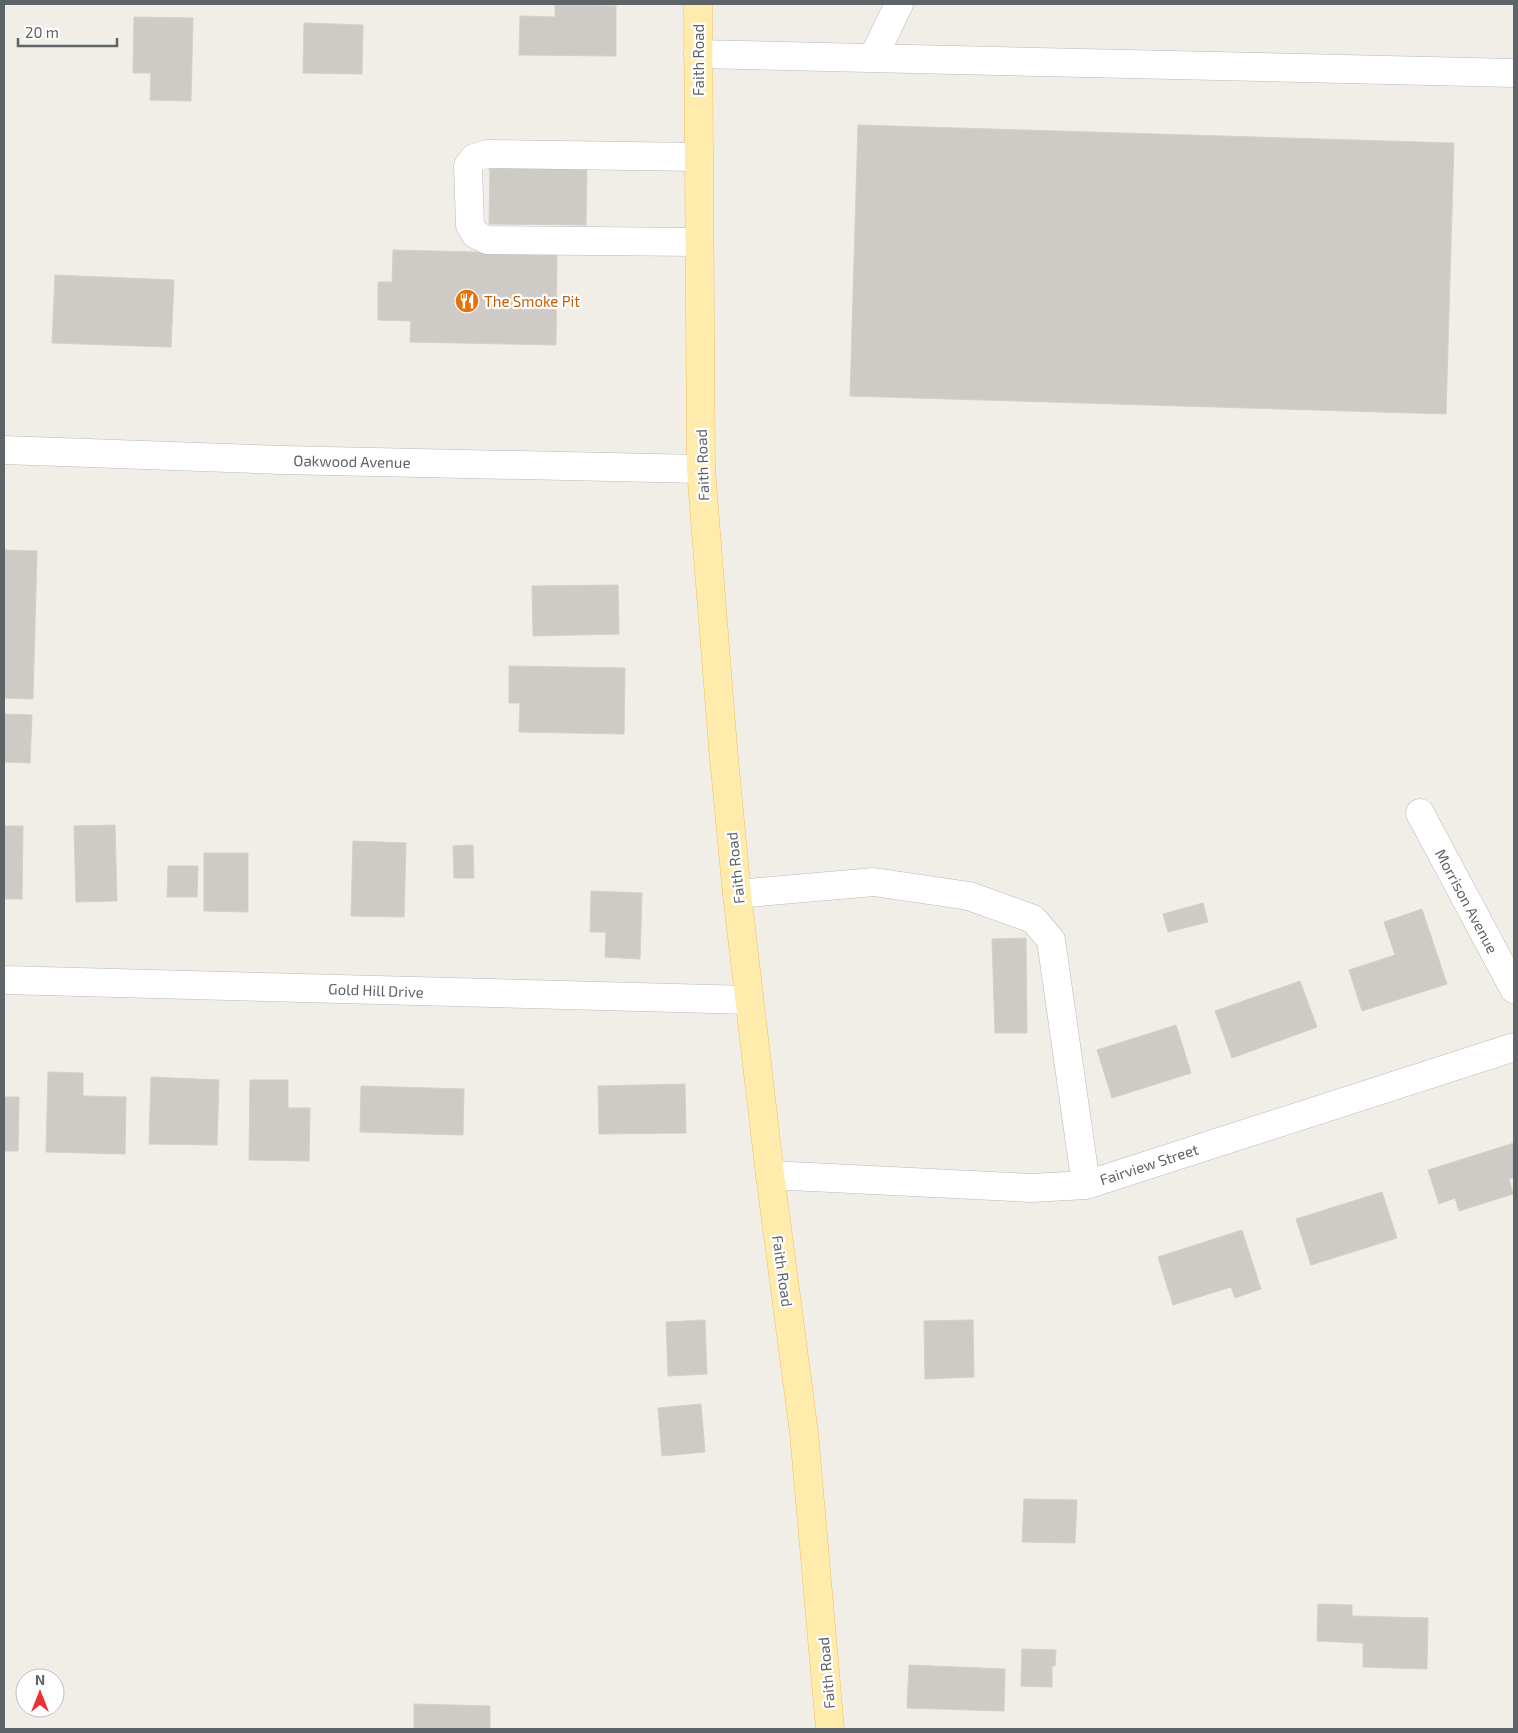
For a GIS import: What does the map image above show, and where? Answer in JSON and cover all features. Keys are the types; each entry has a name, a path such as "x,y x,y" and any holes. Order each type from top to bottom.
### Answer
{"main road":[{"name":"Faith Road","path":"698,4 701,469 723,748 749,1000 804,1433 830,1729"}],"street":[{"path":"873,58 899,4"},
{"path":"698,54 1514,73"},
{"path":"699,157 487,154 474,158 468,166 470,225 475,234 487,240 699,242"},
{"name":"Oakwood Avenue","path":"4,450 272,460 701,469"},
{"name":"Morrison Avenue","path":"1420,813 1514,989"},
{"path":"738,894 874,882 969,896 1033,920 1051,940 1086,1185"},
{"name":"Gold Hill Drive","path":"4,980 749,1000"},
{"name":"Fairview Street","path":"770,1176 1031,1188 1086,1185 1514,1047"}],"building":[{"path":"555,5 616,6 616,56 519,55 520,16 555,17"},
{"path":"134,17 193,18 191,101 150,100 151,73 133,73"},
{"path":"304,23 363,25 362,74 303,73"},
{"path":"858,125 1454,143 1446,414 850,396"},
{"path":"490,160 587,161 586,225 489,224"},
{"name":"The Smoke Pit","path":"393,250 557,254 556,345 410,342 411,321 378,320 378,282 392,282"},
{"path":"55,275 174,280 171,347 52,343"},
{"path":"4,550 37,551 33,699 4,698"},
{"path":"618,585 619,634 533,636 532,586"},
{"path":"509,666 625,668 624,734 519,732 520,703 509,703"},
{"path":"4,714 32,715 30,763 4,762"},
{"path":"115,825 117,901 76,902 74,826"},
{"path":"4,826 23,826 22,899 4,899"},
{"path":"353,841 406,843 404,917 351,916"},
{"path":"473,845 474,878 454,878 453,846"},
{"path":"204,853 248,853 248,912 204,911"},
{"path":"168,866 198,866 197,897 167,897"},
{"path":"591,891 642,893 640,959 605,957 606,932 590,932"},
{"path":"1203,903 1208,922 1168,932 1163,914"},
{"path":"1422,909 1447,984 1362,1011 1349,970 1395,955 1384,922"},
{"path":"1026,938 1027,1033 995,1033 992,939"},
{"path":"1300,981 1317,1027 1232,1058 1215,1011"},
{"path":"1176,1025 1191,1073 1112,1098 1097,1050"},
{"path":"48,1072 83,1073 83,1096 126,1097 125,1154 46,1152"},
{"path":"151,1077 219,1080 217,1145 149,1144"},
{"path":"250,1080 288,1080 288,1108 310,1108 309,1161 249,1160"},
{"path":"685,1084 686,1133 599,1134 598,1086"},
{"path":"361,1086 464,1089 463,1135 360,1132"},
{"path":"4,1097 19,1097 18,1151 4,1151"},
{"path":"1514,1143 1514,1177 1509,1179 1513,1194 1459,1211 1455,1198 1439,1204 1428,1170"},
{"path":"1382,1192 1397,1238 1311,1265 1296,1219"},
{"path":"1242,1230 1261,1289 1235,1298 1231,1287 1173,1305 1158,1257"},
{"path":"705,1320 707,1374 668,1376 666,1322"},
{"path":"973,1320 974,1377 925,1379 924,1321"},
{"path":"701,1404 705,1452 662,1456 658,1408"},
{"path":"1024,1499 1077,1500 1075,1543 1022,1542"},
{"path":"1318,1604 1352,1605 1352,1616 1428,1618 1427,1669 1363,1667 1363,1643 1317,1641"},
{"path":"1022,1649 1056,1650 1055,1666 1052,1666 1052,1687 1021,1686"},
{"path":"909,1665 1005,1669 1004,1711 907,1708"},
{"path":"414,1704 490,1706 490,1729 414,1729"}],"place":[{"name":"The Smoke Pit","path":"467,301"}]}
